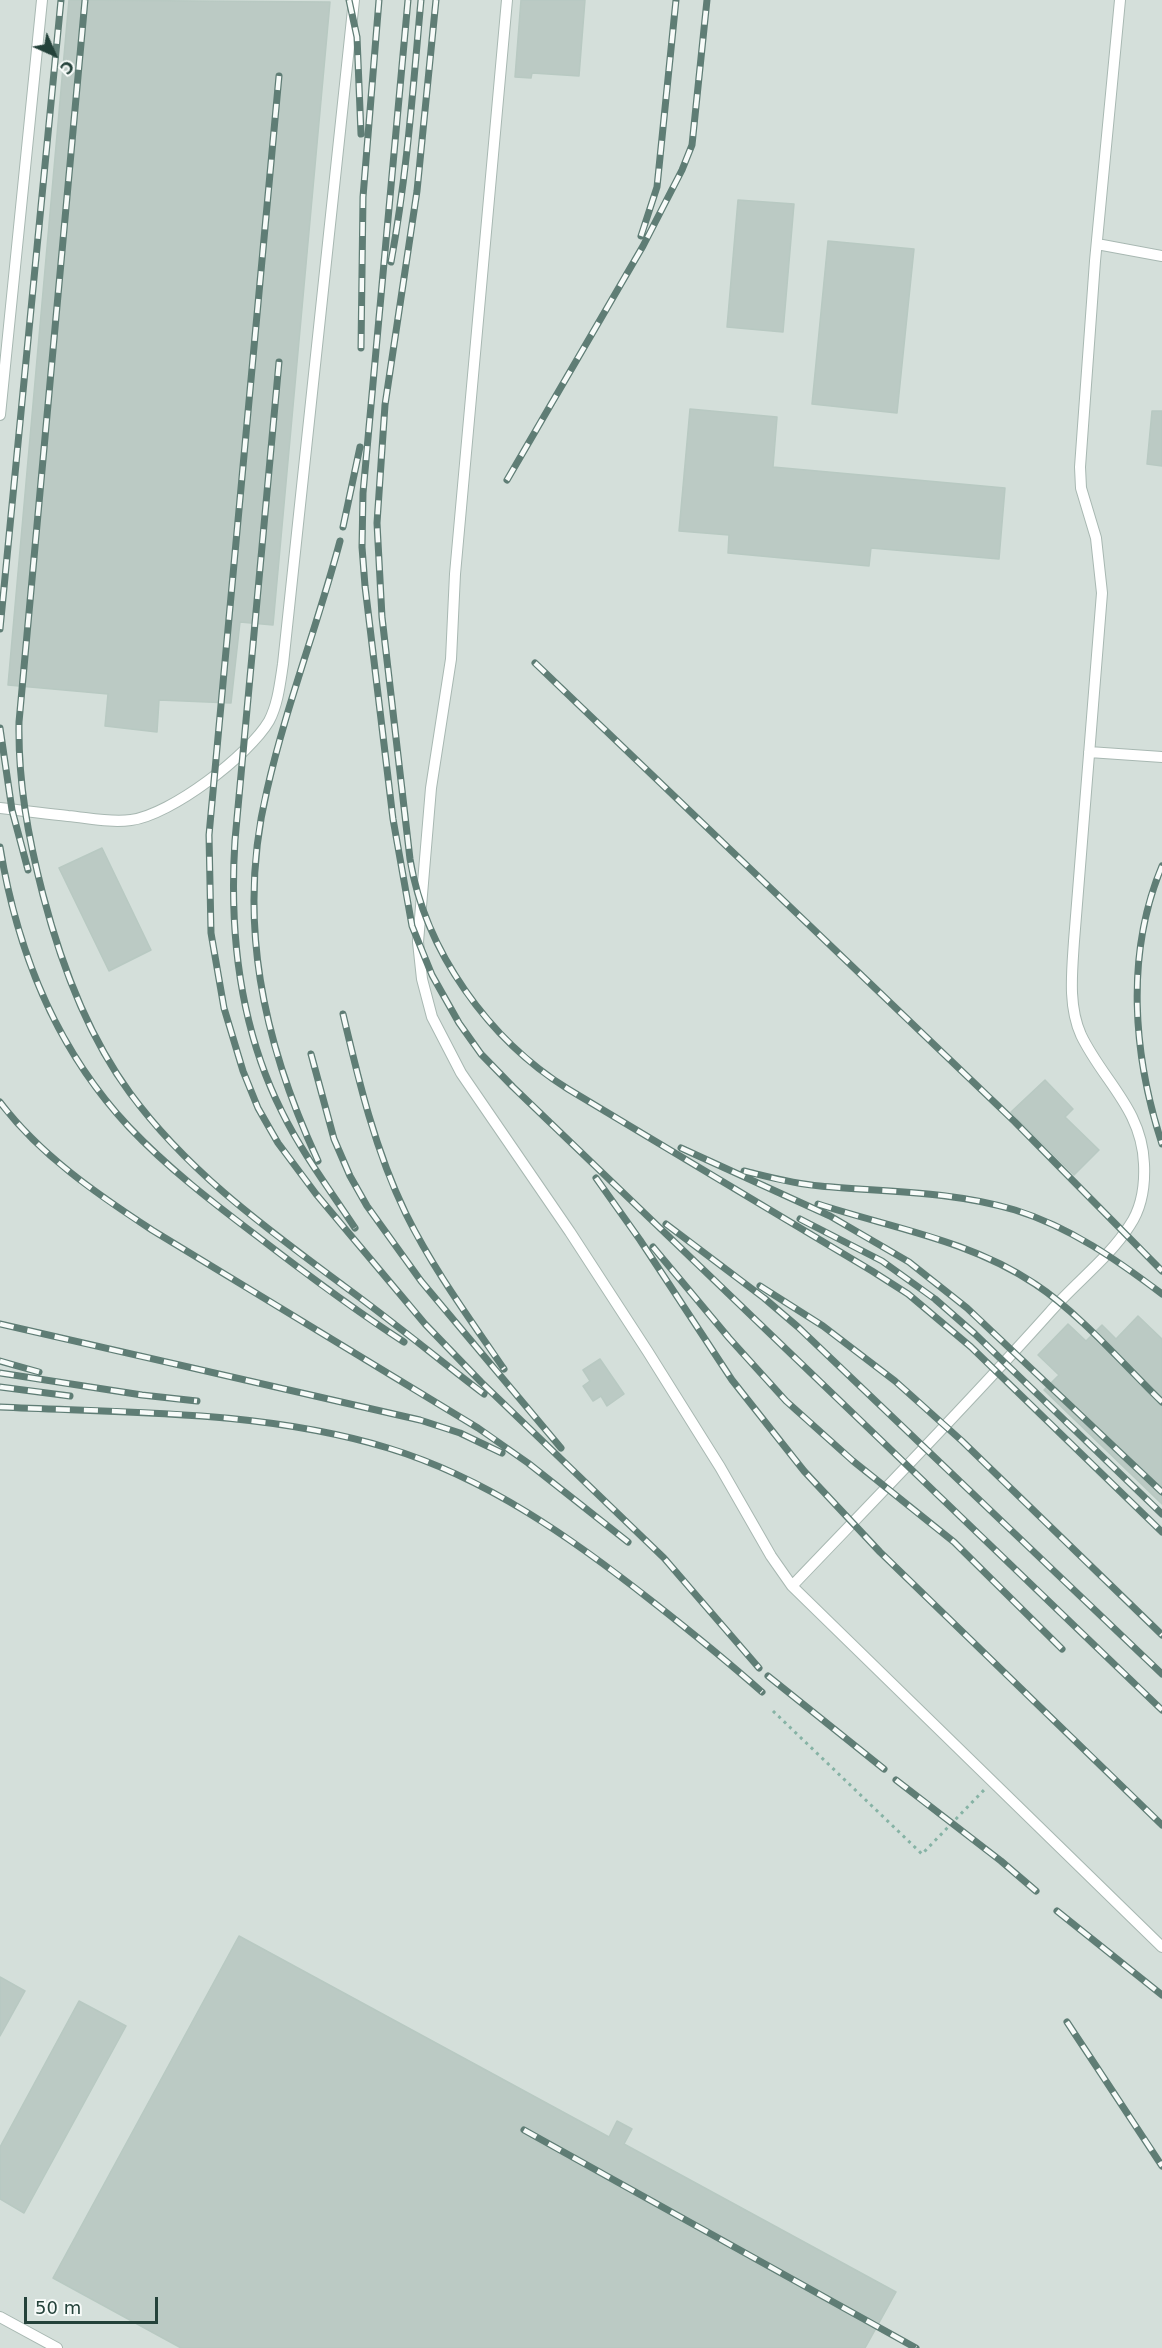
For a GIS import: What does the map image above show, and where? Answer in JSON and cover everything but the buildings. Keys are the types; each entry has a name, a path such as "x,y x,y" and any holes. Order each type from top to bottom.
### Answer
{"lane":[{"path":"0,414 42,0"},
{"path":"0,808 118,821 147,817 192,793 253,743 270,718 280,686 283,664 354,0"},
{"path":"507,0 454,574 451,659 436,751 423,861 418,942 422,979 432,1017 450,1054 629,1323 709,1450 771,1556 792,1586 1162,1947"},
{"path":"792,1586 1107,1254 1124,1234 1137,1213 1145,1178 1144,1160 1137,1127 1122,1097 1081,1034 1072,991 1102,593 1101,565 1096,538 1081,488 1080,466 1097,244 1120,0"},
{"path":"1097,244 1162,256"},
{"path":"1089,752 1162,757"},
{"path":"0,2317 57,2348"}],"path":[{"path":"773,1711 922,1854 992,1782"}],"shaded area":[{"path":"0,0 1162,0 1162,2348 0,2348"}],"railway":[{"path":"0,629 61,0"},
{"path":"85,0 19,722 20,766 25,809 50,921 67,973 101,1048 130,1093 153,1122 203,1173 257,1220 484,1394"},
{"path":"349,0 357,37 361,134"},
{"path":"361,348 363,197 379,0"},
{"path":"408,0 363,493 362,547 393,819 412,926 432,975 459,1023 481,1054 513,1087 1162,1710"},
{"path":"391,262 405,164 421,0"},
{"path":"436,0 417,191 385,405 377,523 382,617 410,859 418,893 430,927 465,990 487,1019 539,1069 568,1089 908,1294 971,1347 1162,1532"},
{"path":"641,236 657,187 676,0"},
{"path":"507,480 643,246 682,170 692,145 707,0"},
{"path":"279,76 209,835 211,933 224,1008 243,1071 258,1108 278,1143 316,1194 425,1324 481,1382 664,1558 759,1668"},
{"path":"279,362 235,840 236,945 247,1014 268,1080 298,1142 355,1228"},
{"path":"343,527 360,447"},
{"path":"318,1161 282,1071 270,1026 260,980 255,933 254,886 258,838 267,790 340,541"},
{"path":"535,663 1015,1122 1162,1271"},
{"path":"0,728 12,810 28,870"},
{"path":"0,847 7,886 29,961 61,1032 80,1065 103,1097 129,1127 175,1171 275,1250 404,1342"},
{"path":"1162,866 1150,900 1142,934 1137,1005 1145,1075 1162,1144"},
{"path":"343,1014 377,1141 395,1190 440,1274 504,1369"},
{"path":"311,1054 334,1139 350,1176 367,1206 421,1281 561,1448"},
{"path":"0,1102 51,1156 111,1202 152,1230 478,1428 528,1463 628,1542"},
{"path":"681,1148 830,1216 909,1262 967,1308 1162,1492"},
{"path":"744,1171 801,1184 919,1193 967,1199 1015,1210 1074,1235 1128,1269 1162,1294"},
{"path":"596,1178 640,1240 732,1380 804,1471 880,1552 1162,1825"},
{"path":"818,1204 930,1236 984,1256 1010,1269 1035,1284 1068,1309 1162,1402"},
{"path":"800,1219 882,1261 935,1299 975,1334 1162,1514"},
{"path":"666,1224 764,1298 798,1327 1162,1674"},
{"path":"653,1247 729,1338 786,1401 853,1461 954,1542 1062,1649"},
{"path":"760,1286 823,1326 895,1381 962,1441 1162,1635"},
{"path":"0,1324 420,1420 460,1433 502,1453"},
{"path":"0,1361 39,1372"},
{"path":"0,1373 197,1401"},
{"path":"0,1387 70,1396"},
{"path":"0,1407 196,1416 293,1426 388,1448 425,1461 494,1493 560,1533 653,1602 762,1692"},
{"path":"768,1676 884,1769"},
{"path":"896,1780 1036,1891"},
{"path":"1057,1911 1162,1995"},
{"path":"1067,2022 1162,2166"},
{"path":"524,2130 916,2348"}]}
